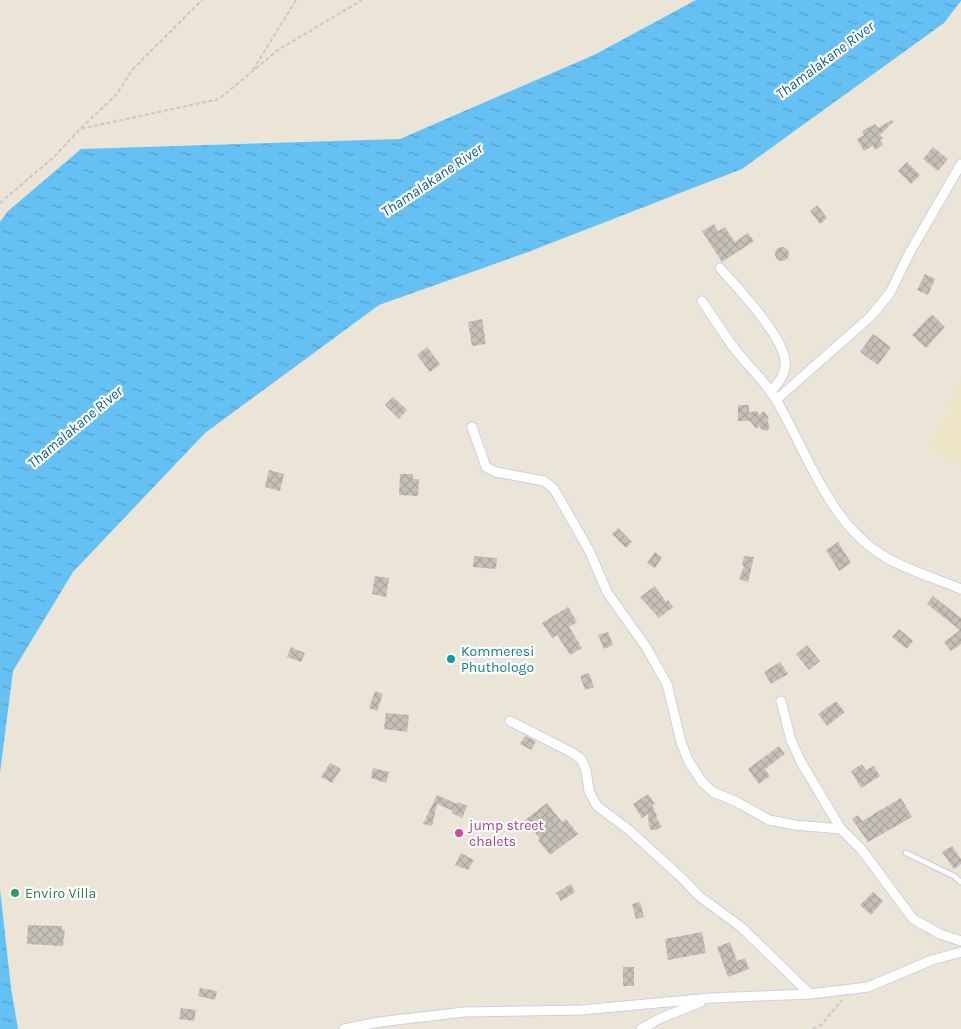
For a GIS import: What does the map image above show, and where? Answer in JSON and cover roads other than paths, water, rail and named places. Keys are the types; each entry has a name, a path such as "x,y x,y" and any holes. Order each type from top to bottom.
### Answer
{"street":[{"path":"774,396 870,317 890,293 910,252 961,164"},
{"path":"720,268 766,323 782,351 785,360 784,371 774,396"},
{"path":"702,301 734,348 774,396 825,494 854,531 870,546 888,558 961,589"},
{"path":"472,427 486,467 496,472 544,481 554,489 590,552 607,592 646,647 666,684 681,742 688,760 702,782 713,792 735,801 769,820 795,825 841,829"},
{"path":"782,701 791,740 801,762 841,829 867,856 913,918 940,934 961,941"},
{"path":"510,721 571,752 581,760 586,770 589,791 597,806 629,830 699,896 741,927 810,994"},
{"path":"344,1029 379,1022 464,1012 581,1010 711,998 810,994 868,987 932,960 961,952"},
{"path":"641,1029 661,1018 711,998"}],"lane":[{"path":"906,853 954,876 961,882"}],"water":[{"name":"Thamalakane River","path":"696,0 961,1 944,23 742,169 528,252 379,305 205,433 73,572 13,671 0,773 0,222 7,212 81,149 400,139 594,55"},
{"path":"0,889 11,988 18,1029 0,1029"}],"place":[{"name":"Kommeresi Phuthologo","path":"451,659"},
{"name":"jump street chalets","path":"459,833"},
{"name":"Enviro Villa","path":"15,893"}]}
